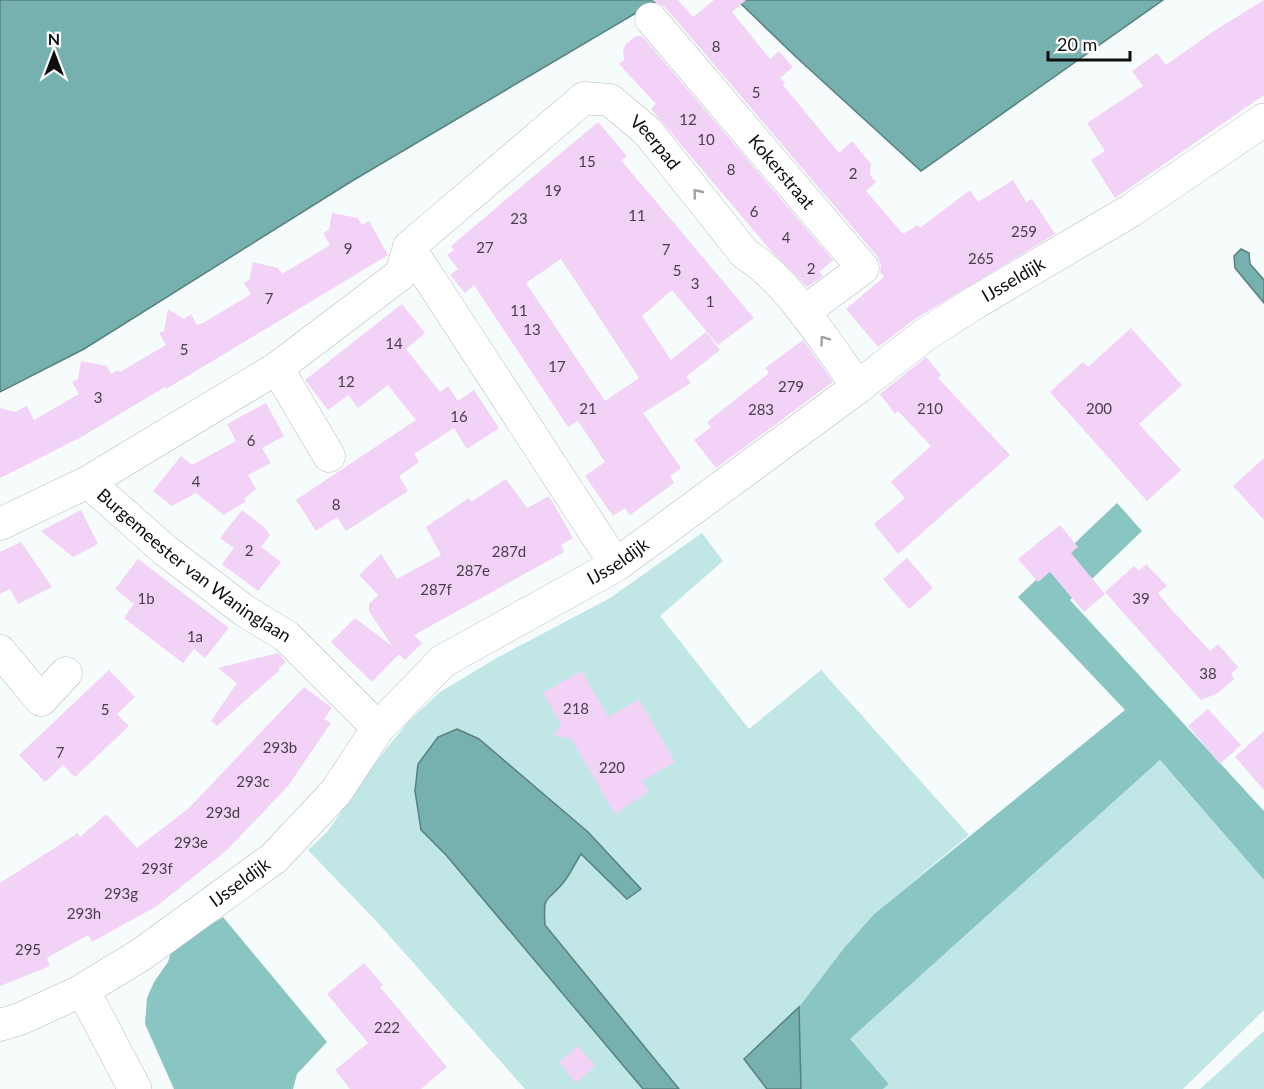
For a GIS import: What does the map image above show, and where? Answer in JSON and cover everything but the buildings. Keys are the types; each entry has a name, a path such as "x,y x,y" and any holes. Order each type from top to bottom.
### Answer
{"street":[{"name":"Kokerstraat","path":"651,19 863,268 804,312"},
{"name":"Veerpad","path":"409,247 584,98 610,100 647,132 745,254 760,262 804,312 858,387"},
{"name":"IJsseldijk","path":"0,1025 20,1019 83,990 142,954 274,858 336,792 378,728 443,661 616,565 858,387 923,336 975,302 1130,211 1264,120"},
{"name":"Burgemeester van Waninglaan","path":"378,728 286,636 245,611 166,551 88,482 277,368 401,274 409,247"},
{"path":"409,247 616,565"},
{"path":"277,368 329,456"},
{"path":"0,524 88,482"},
{"path":"0,651 41,700 66,673"},
{"path":"83,990 135,1089"}],"shaded area":[{"path":"0,0 658,0 352,181 84,349 0,392"},
{"path":"737,0 1163,0 921,171"},
{"path":"1241,249 1249,253 1250,264 1264,280 1264,303 1235,268 1234,256"},
{"path":"1117,503 1142,531 1070,600 1264,811 1264,880 1160,760 850,1039 889,1084 883,1089 801,1089 799,1007 844,948 874,914 1125,710 1018,597"},
{"path":"702,533 723,561 660,616 749,729 821,670 969,835 874,914 844,948 799,1007 745,1059 767,1089 679,1089 545,925 545,903 566,880 581,854 627,899 641,889 588,832 479,739 457,729 438,737 421,830 446,855 643,1089 525,1089 378,923 308,850 328,831 375,763 408,722 440,692 495,659 610,598"},
{"path":"457,729 479,739 588,832 641,889 627,899 581,854 566,880 545,903 545,925 679,1089 643,1089 446,855 421,830 415,791 418,764 438,737"},
{"path":"1160,760 1264,880 1264,1010 1183,1089 883,1089 889,1084 849,1039"},
{"path":"223,917 327,1042 297,1074 293,1089 174,1089 145,1024 147,998 154,982 168,962 172,949"},
{"path":"799,1007 801,1089 767,1089 744,1059"},
{"path":"1264,1031 1264,1089 1200,1089"}]}
